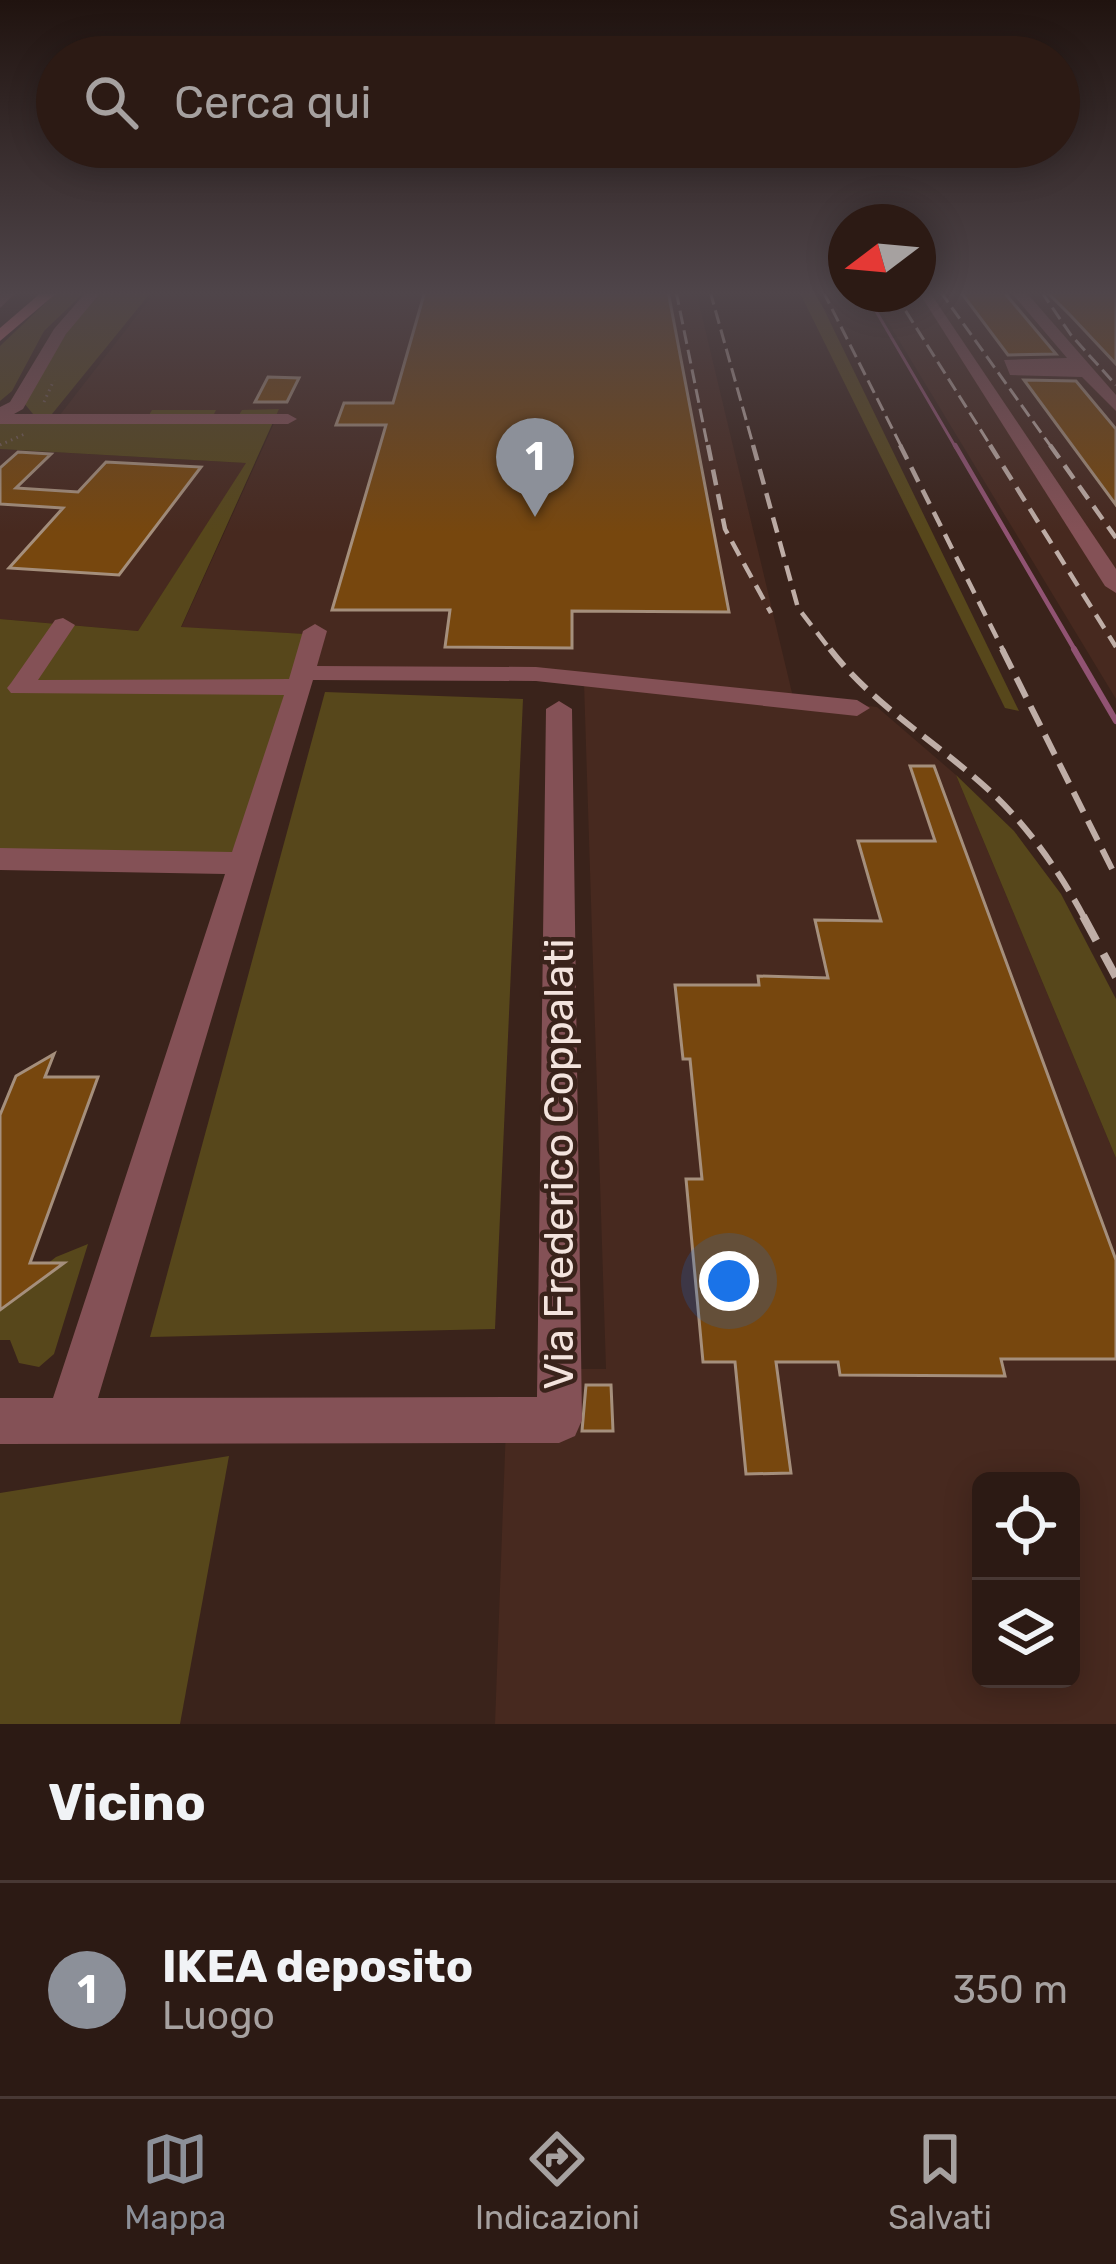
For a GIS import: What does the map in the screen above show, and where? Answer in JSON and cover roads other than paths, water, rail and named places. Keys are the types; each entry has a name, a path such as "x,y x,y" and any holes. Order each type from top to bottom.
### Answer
{"street":[{"path":"32,371 3,413 36,420 288,419"},
{"path":"975,371 1116,586"},
{"path":"1087,371 1116,406"},
{"path":"63,625 20,688 536,674 857,708"},
{"path":"69,1420 315,631"},
{"name":"Via Frederico Coppalati","path":"0,1420 559,1420 560,709"},
{"path":"0,859 242,863"}],"waterway":[{"path":"911,371 956,448"},
{"path":"955,445 1076,652"},
{"path":"1074,649 1116,721"}],"railway":[{"path":"692,371 708,448"},
{"path":"733,371 754,448"},
{"path":"863,371 902,448"},
{"path":"944,371 992,448"},
{"path":"997,371 1052,448"},
{"path":"1104,371 1116,385"},
{"path":"708,445 725,529 771,613"},
{"path":"753,445 798,608 832,652"},
{"path":"900,445 1004,652"},
{"path":"990,445 1116,647"},
{"path":"1050,445 1116,538"},
{"path":"830,649 867,689 1005,805 1043,851 1085,919"},
{"path":"1002,649 1116,877"},
{"path":"1083,916 1116,977"}],"place":[{"name":"IKEA deposito","path":"535,517"}]}
